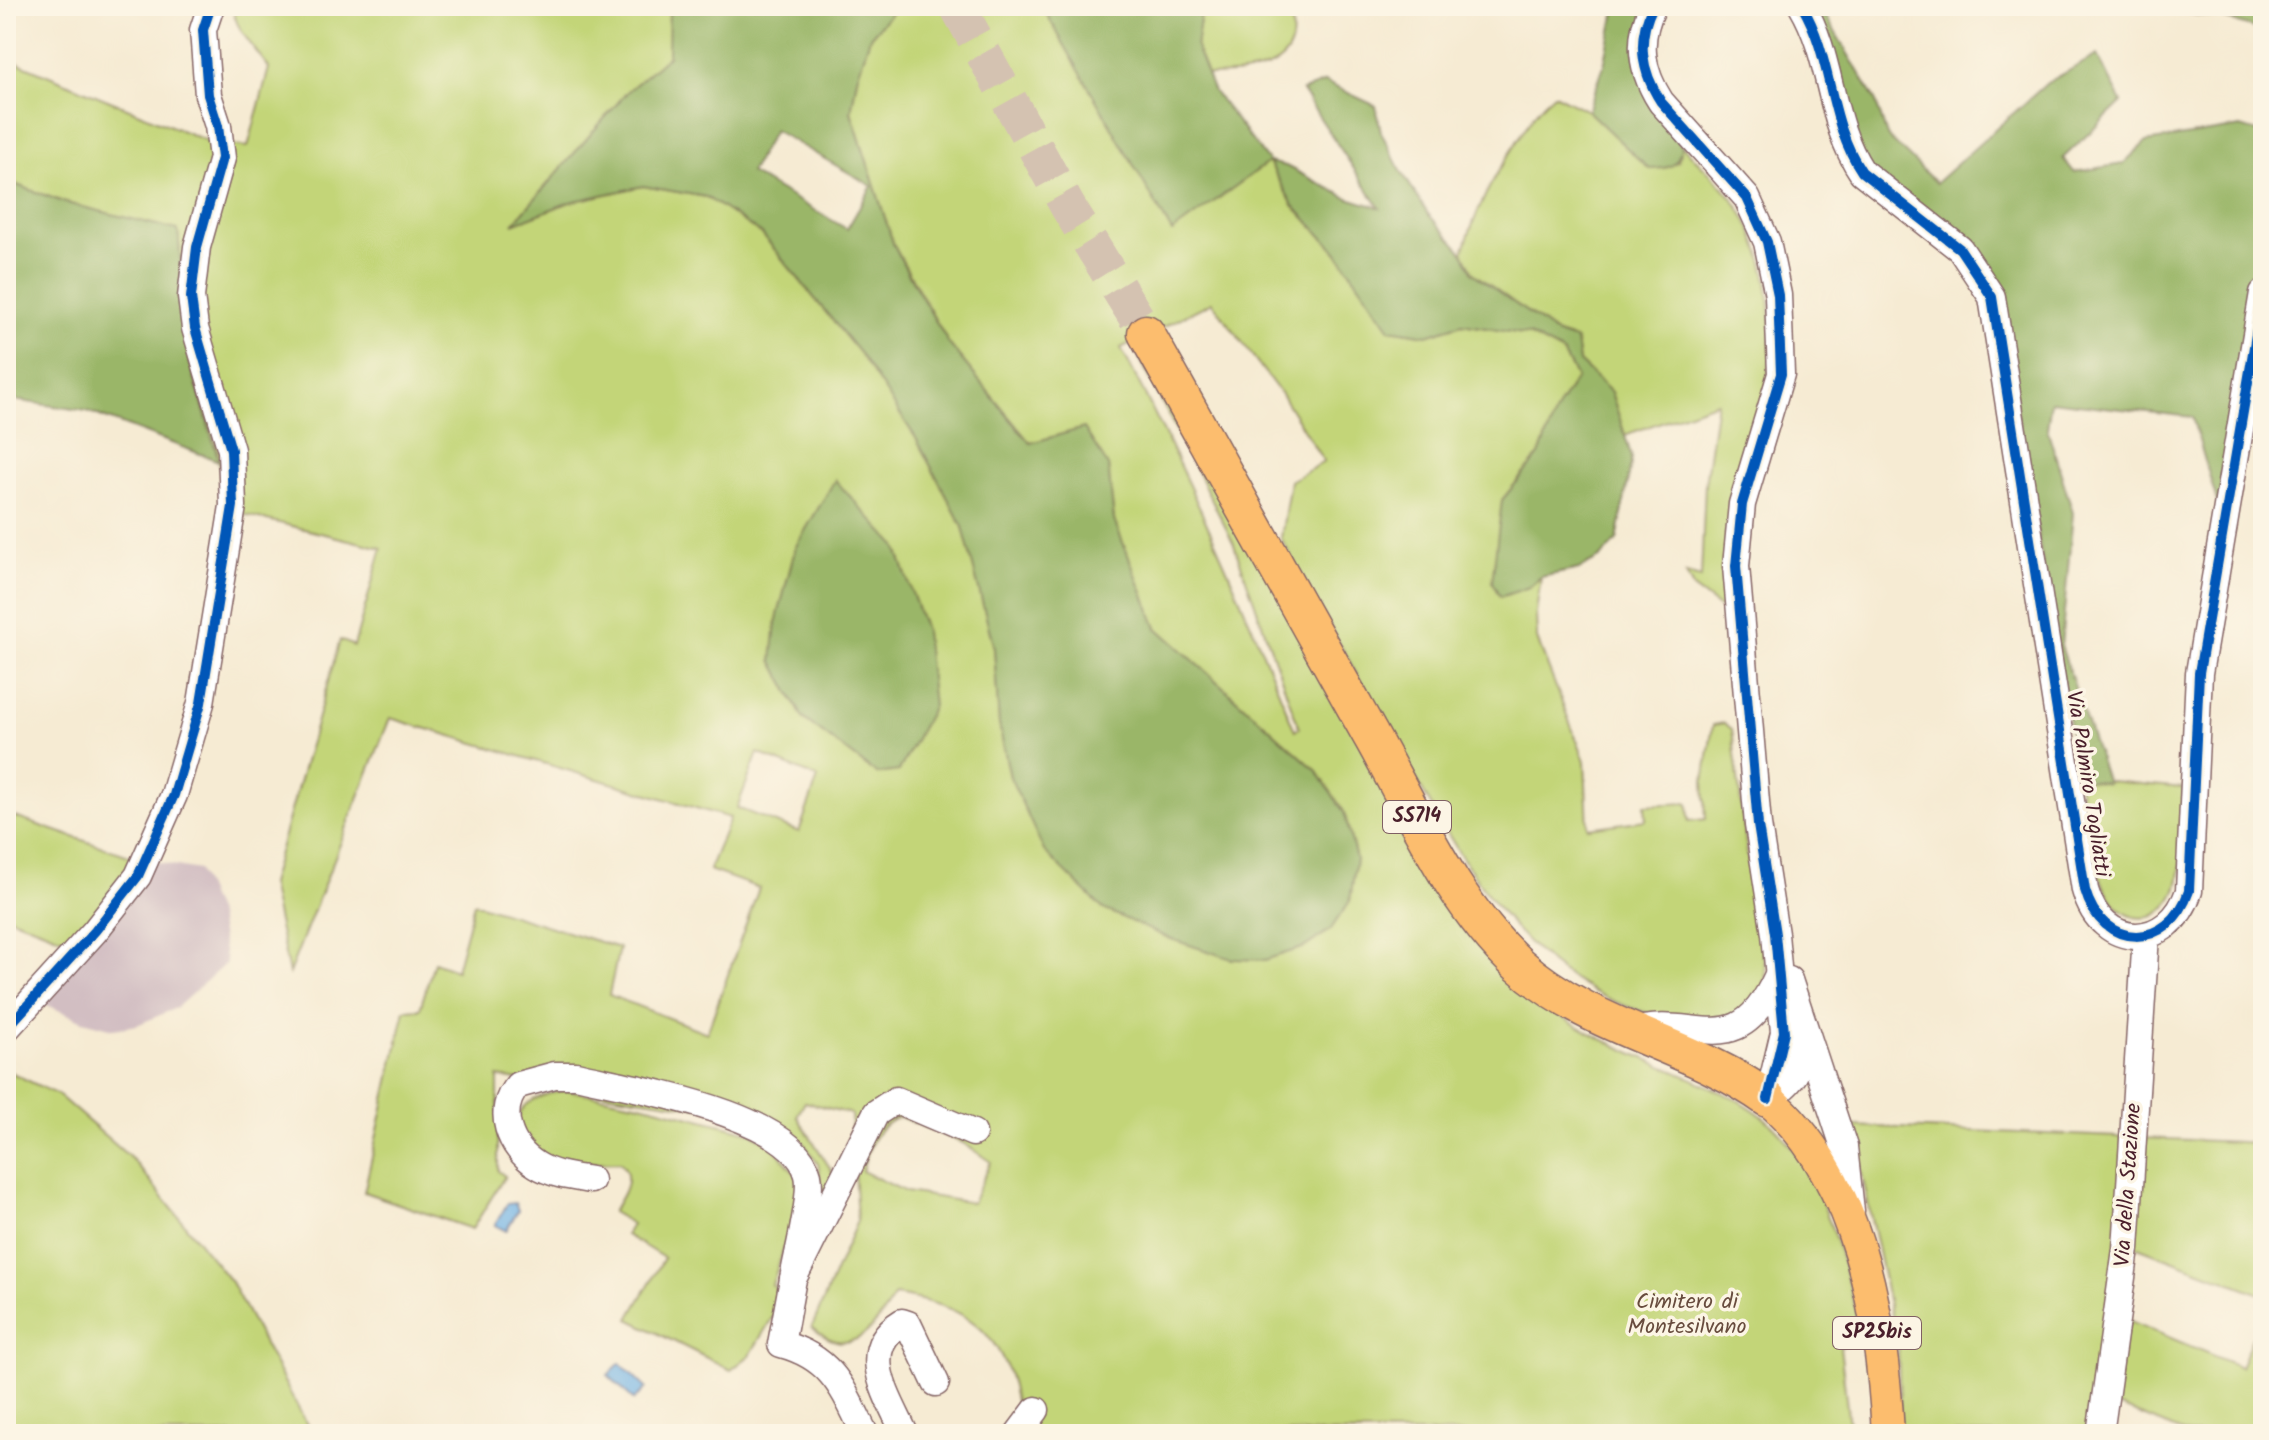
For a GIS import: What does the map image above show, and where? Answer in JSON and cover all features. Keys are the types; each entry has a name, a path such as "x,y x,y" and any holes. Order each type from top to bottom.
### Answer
{"highway":[{"name":"SS714","path":"1146,333 1419,822 1477,916 1507,953 1534,977 1573,1004 1733,1077 1768,1099"}],"main road":[{"name":"SP25bis","path":"1768,1099 1789,1117 1818,1153 1854,1234 1879,1346 1888,1434"}],"street":[{"path":"6,1029 95,931 138,876 174,795 201,703 233,506 231,450 195,328 191,297 197,247 222,158 208,95 203,30 211,6"},
{"name":"SP25bis","path":"1653,6 1641,44 1649,84 1661,102 1747,198 1767,242 1778,295 1781,374 1742,504 1736,566 1758,825 1800,1069 1796,1077 1768,1099"},
{"name":"Via Palmiro Togliatti","path":"1802,6 1821,50 1840,132 1852,157 1862,172 1960,249 1992,297 2085,890 2090,910 2101,922 2123,934 2146,935"},
{"path":"2146,935 2173,921 2189,891 2199,673 2263,293"},
{"name":"Via della Stazione","path":"2100,1434 2126,1249 2146,935"},
{"path":"1630,1032 1653,1025 1706,1033 1732,1028 1786,987"},
{"name":"SP25bis","path":"1786,987 1844,1147 1854,1234"},
{"path":"591,1180 555,1173 535,1164 522,1152 507,1126 506,1113 506,1102 518,1085 555,1075 576,1075 723,1111 783,1142 807,1172 809,1191 781,1344 806,1351 823,1363 839,1382 865,1434"},
{"path":"793,1279 876,1113 896,1100 973,1133"},
{"path":"905,1434 879,1370 879,1343 887,1331 902,1322 908,1324 936,1383"},
{"path":"1018,1434 1036,1410"}],"shaded area":[{"path":"151,861 198,870 218,916 226,963 176,1008 137,1025 114,1029 83,1021 40,1002"}],"green space":[{"name":"Cimitero di Montesilvano","path":"234,6 669,6 669,56 628,91 515,223 570,202 643,186 706,197 762,234 861,355 916,438 963,527 994,648 999,724 1010,777 1350,901 1356,859 1344,812 1317,771 1157,628 1114,520 1108,466 1031,444 949,344 894,246 851,111 870,37 897,6 1042,6 1139,170 1269,162 1293,205 1337,252 1391,329 1427,335 1462,324 1529,335 1563,353 1577,378 1559,405 1539,455 1502,500 1529,587 1541,577 1536,613 1537,639 1585,761 1588,828 1646,820 1645,805 1688,803 1689,821 1706,819 1704,781 1713,725 1724,723 1732,729 1748,861 1766,972 1764,992 1730,1023 1667,1018 1614,1001 1568,976 1528,942 1493,902 1432,807 1281,538 1290,481 1324,462 1281,394 1212,302 1121,348 1213,537 1295,731 1299,728 1233,542 1136,351 1543,1004 1590,1033 1739,1101 1768,1121 1791,1146 1824,1207 1864,1342 1840,1346 1850,1434 1027,1432 1019,1416 1006,1366 997,1349 975,1323 961,1314 930,1302 895,1295 870,1329 850,1341 838,1342 812,1327 857,1221 851,1114 805,1102 797,1116 837,1179 823,1195 818,1164 805,1145 763,1117 498,1077 498,1171 505,1176 472,1229 364,1192 405,1010 420,1009 434,962 456,970 474,903 619,948 609,995 707,1033 759,888 709,870 730,818 390,718 289,973 270,884 340,640 354,646 382,548 226,510 216,442 189,360 178,231 66,203 6,181 6,58 212,143 248,147 269,68 241,30","holes":["896,546 925,631 877,774 803,718 772,660","758,753 818,778 799,832 737,808","900,1117 963,1143 991,1162 972,1203 906,1192 862,1171 874,1138 892,1120"]},
{"path":"669,6 897,6 870,37 857,78 851,112 894,246 949,344 1030,443 1084,428 1108,466 1114,520 1157,628 1317,771 1344,812 1356,859 1350,901 1331,929 1305,947 1265,960 1232,959 1168,938 1103,909 1044,851 1010,777 999,724 994,648 963,527 916,438 861,355 762,234 706,197 643,186 570,202 513,224 628,91 668,56","holes":["774,130 872,186 847,229 750,173"]},
{"path":"1042,6 1202,6 1196,47 1214,92 1269,162 1172,232"},
{"path":"1202,6 1288,6 1293,28 1291,44 1285,56 1260,70 1207,75 1196,47"},
{"path":"1616,6 1644,6 1650,106 1682,146 1675,163 1668,167 1649,169 1588,111 1604,65"},
{"path":"1805,6 1820,6 1876,102 1887,136 1936,183 2047,83 2097,55 2122,102 2063,158 2074,172 2123,164 2146,142 2241,127 2257,132 2263,127 2263,230 2221,515 2192,417 2051,401 2047,428 2073,513 2061,646 2107,783 2078,778 1998,296 1866,170"},
{"path":"2181,6 2263,6 2263,31 2222,18 2177,12"},
{"path":"1325,82 1376,106 1381,132 1398,166 1428,214 1463,252 1473,273 1557,334 1576,340 1579,362 1611,392 1632,458 1617,541 1600,558 1579,569 1541,577 1529,587 1500,597 1492,582 1502,500 1539,455 1559,405 1577,378 1563,353 1529,335 1462,324 1427,335 1390,329 1337,252 1293,205 1269,162 1286,166 1348,198 1380,208 1302,91"},
{"path":"1554,94 1588,111 1649,169 1678,162 1682,146 1730,195 1757,244 1766,275 1771,339 1735,619 1693,588 1686,574 1701,578 1705,484 1717,402 1625,435 1611,392 1579,362 1576,340 1557,334 1473,273 1463,252 1479,208 1499,170 1533,117"},
{"path":"6,181 66,203 178,230 189,360 219,461 87,411 6,399"},
{"path":"835,480 896,546 925,631 933,706 899,771 877,774 803,718 772,660 776,623 796,546"},
{"path":"2078,778 2183,788 2179,877 2173,897 2159,913 2149,917 2131,916 2116,905 2105,888 2089,842"},
{"path":"6,814 135,858 75,943 6,916"},
{"path":"6,1070 58,1095 133,1160 231,1282 312,1434 6,1434"},
{"path":"566,1090 641,1104 749,1132 770,1143 800,1179 801,1196 772,1285 785,1296 750,1355 731,1370 629,1319 664,1258 626,1235 632,1224 612,1212 626,1187 625,1168 620,1162 552,1164 527,1140 518,1126 518,1117 528,1103"},
{"path":"1852,1126 2263,1143 2263,1295 2122,1241 2111,1313 2240,1367 2263,1312 2263,1434 2187,1434 2098,1398 2091,1434 1901,1434 1898,1348"}],"water":[{"path":"515,1203 518,1210 506,1231 495,1225 507,1204"},
{"path":"620,1363 646,1388 634,1400 608,1375"}],"tunnel":[{"path":"957,6 1068,207 1146,333"}],"cycle path":[{"path":"6,1029 95,931 138,876 174,795 201,703 233,506 231,450 195,328 191,297 197,247 222,158 218,126 208,95 203,30 211,6"},
{"path":"1653,6 1643,43 1649,79 1661,102 1747,198 1767,242 1778,295 1781,374 1742,504 1736,566 1758,825 1775,934 1784,1032 1768,1099"},
{"path":"1802,6 1820,47 1843,132 1862,172 1960,249 1992,297 2085,890 2094,910 2106,924 2120,933 2136,936 2152,933 2167,925 2179,911 2189,891 2199,673 2263,293"}]}
